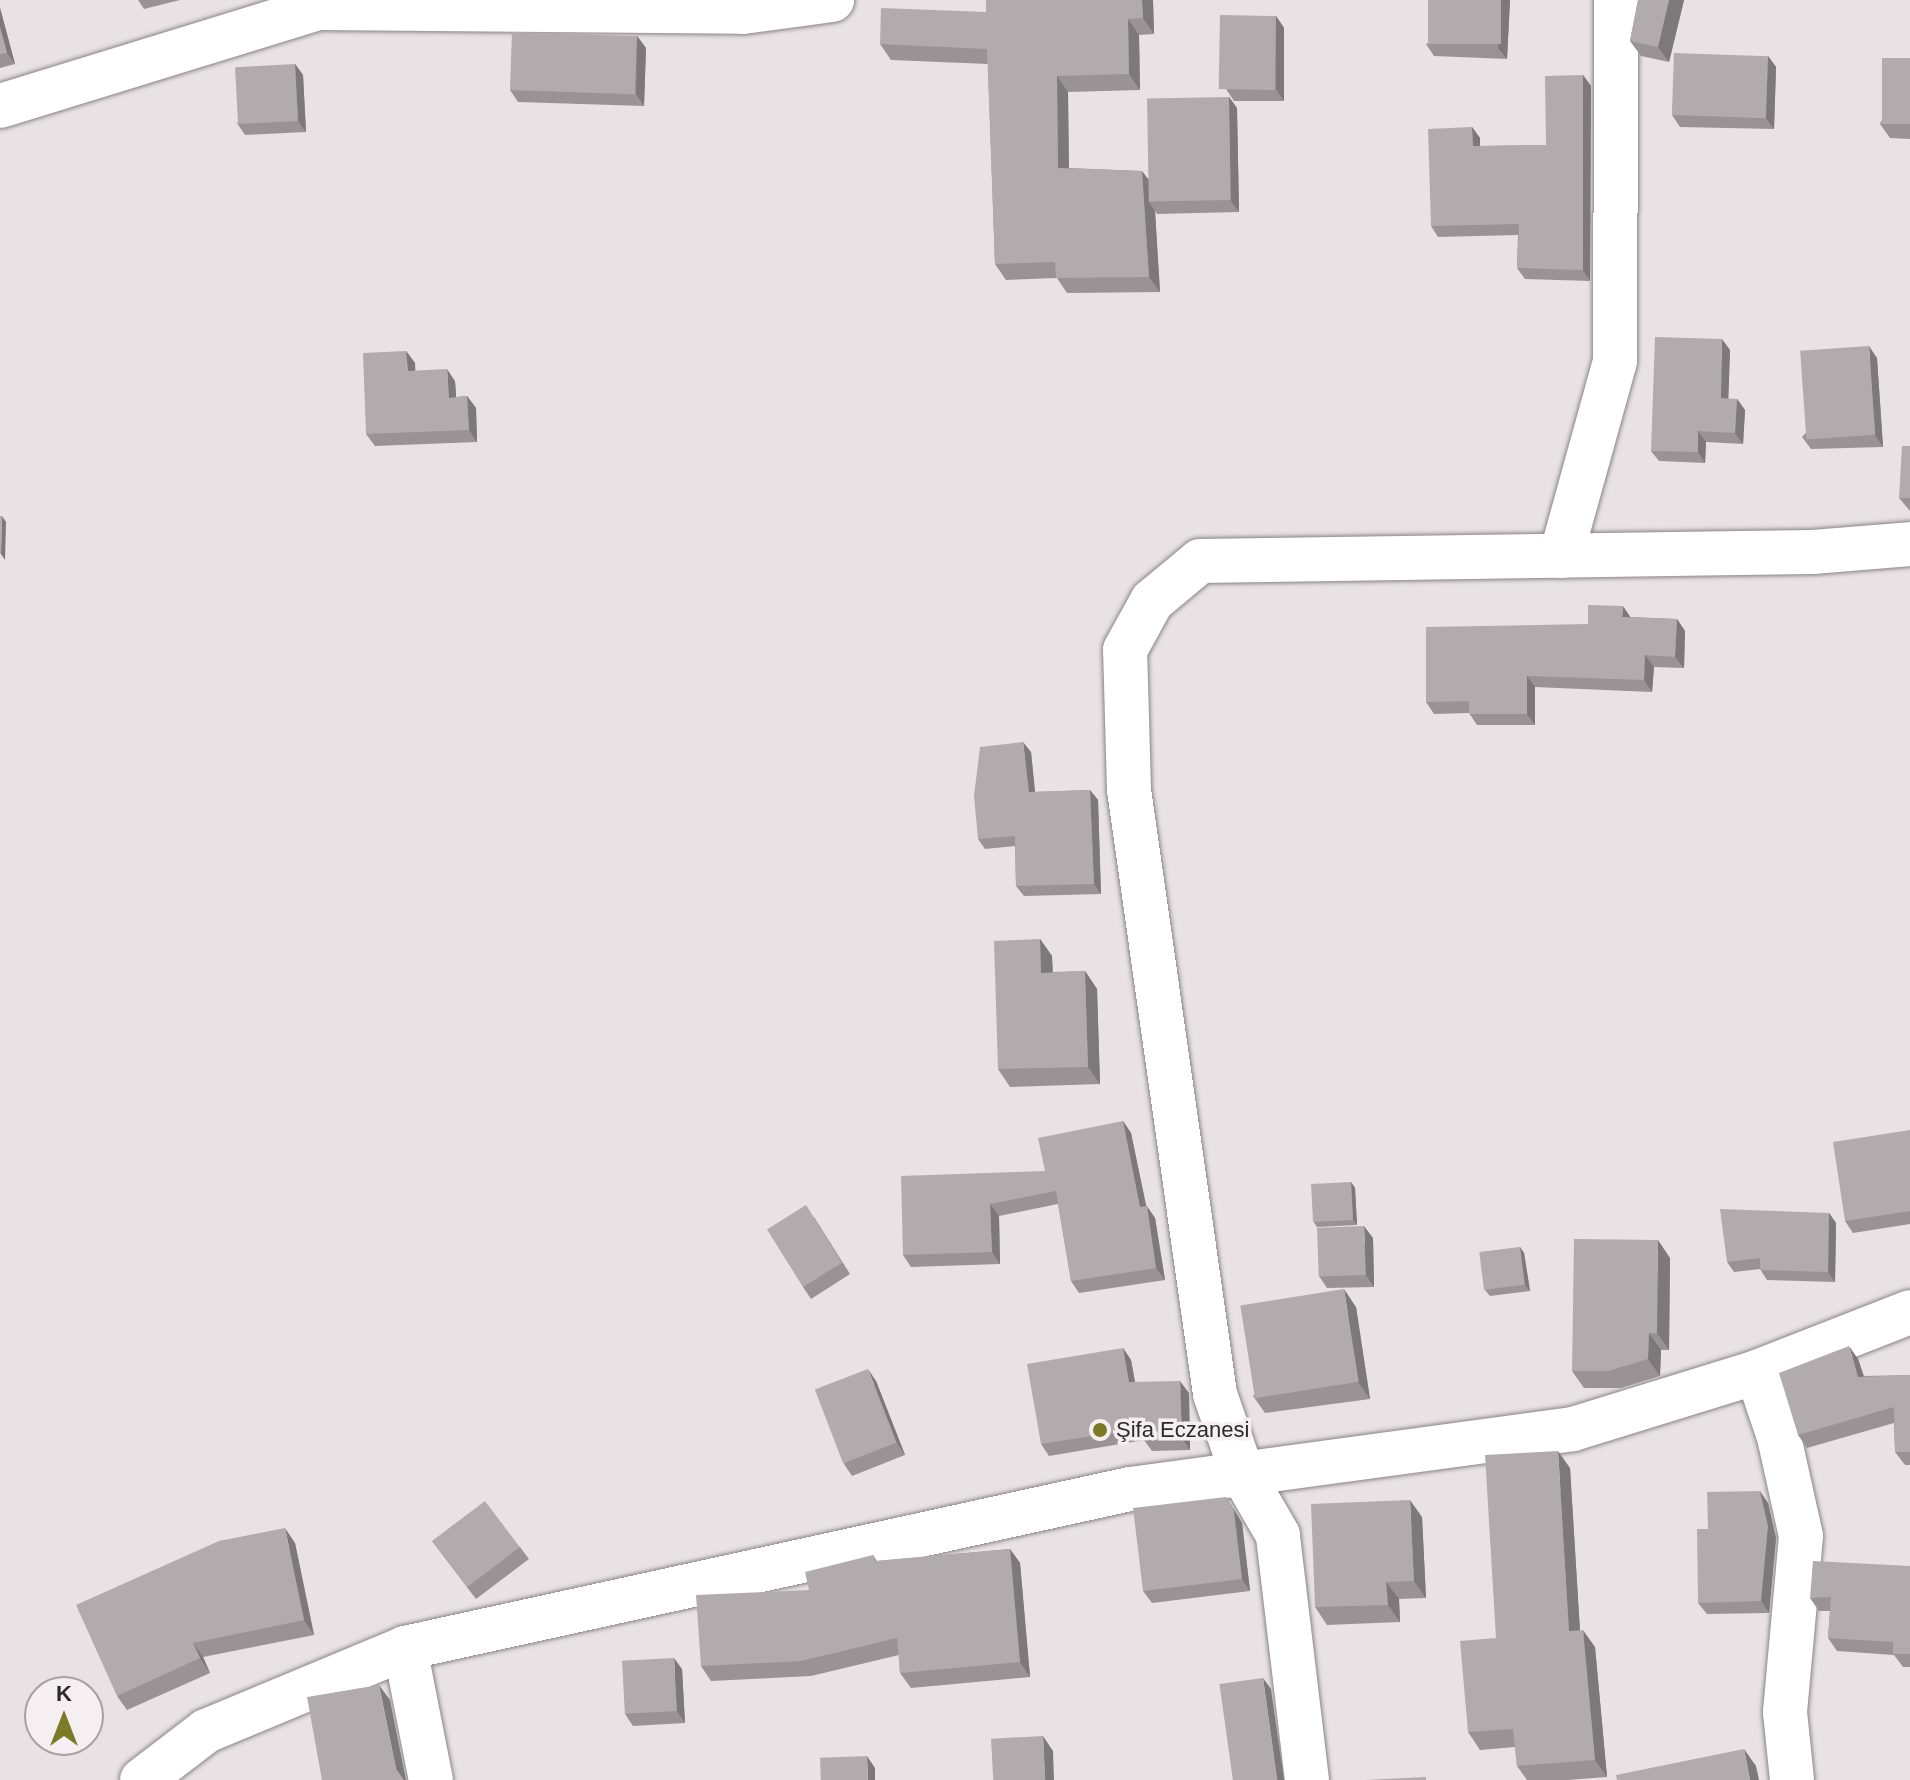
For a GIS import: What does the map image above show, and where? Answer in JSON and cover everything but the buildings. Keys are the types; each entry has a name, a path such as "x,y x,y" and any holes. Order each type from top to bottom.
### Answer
{"street":[{"path":"0,106 186,45 319,8 743,12 832,0"},
{"path":"1561,556 1615,361 1616,0"},
{"path":"1307,1780 1278,1535 1242,1473 1215,1394 1133,821 1125,650 1152,601 1200,561 1813,552 1910,544"},
{"path":"142,1780 206,1731 405,1648 1130,1489 1573,1429 1757,1372 1910,1312"},
{"path":"1757,1372 1779,1437 1801,1536 1785,1712 1792,1780"},
{"path":"405,1648 431,1780"}],"place":[{"name":"Şifa Eczanesi","path":"1100,1430"}]}
